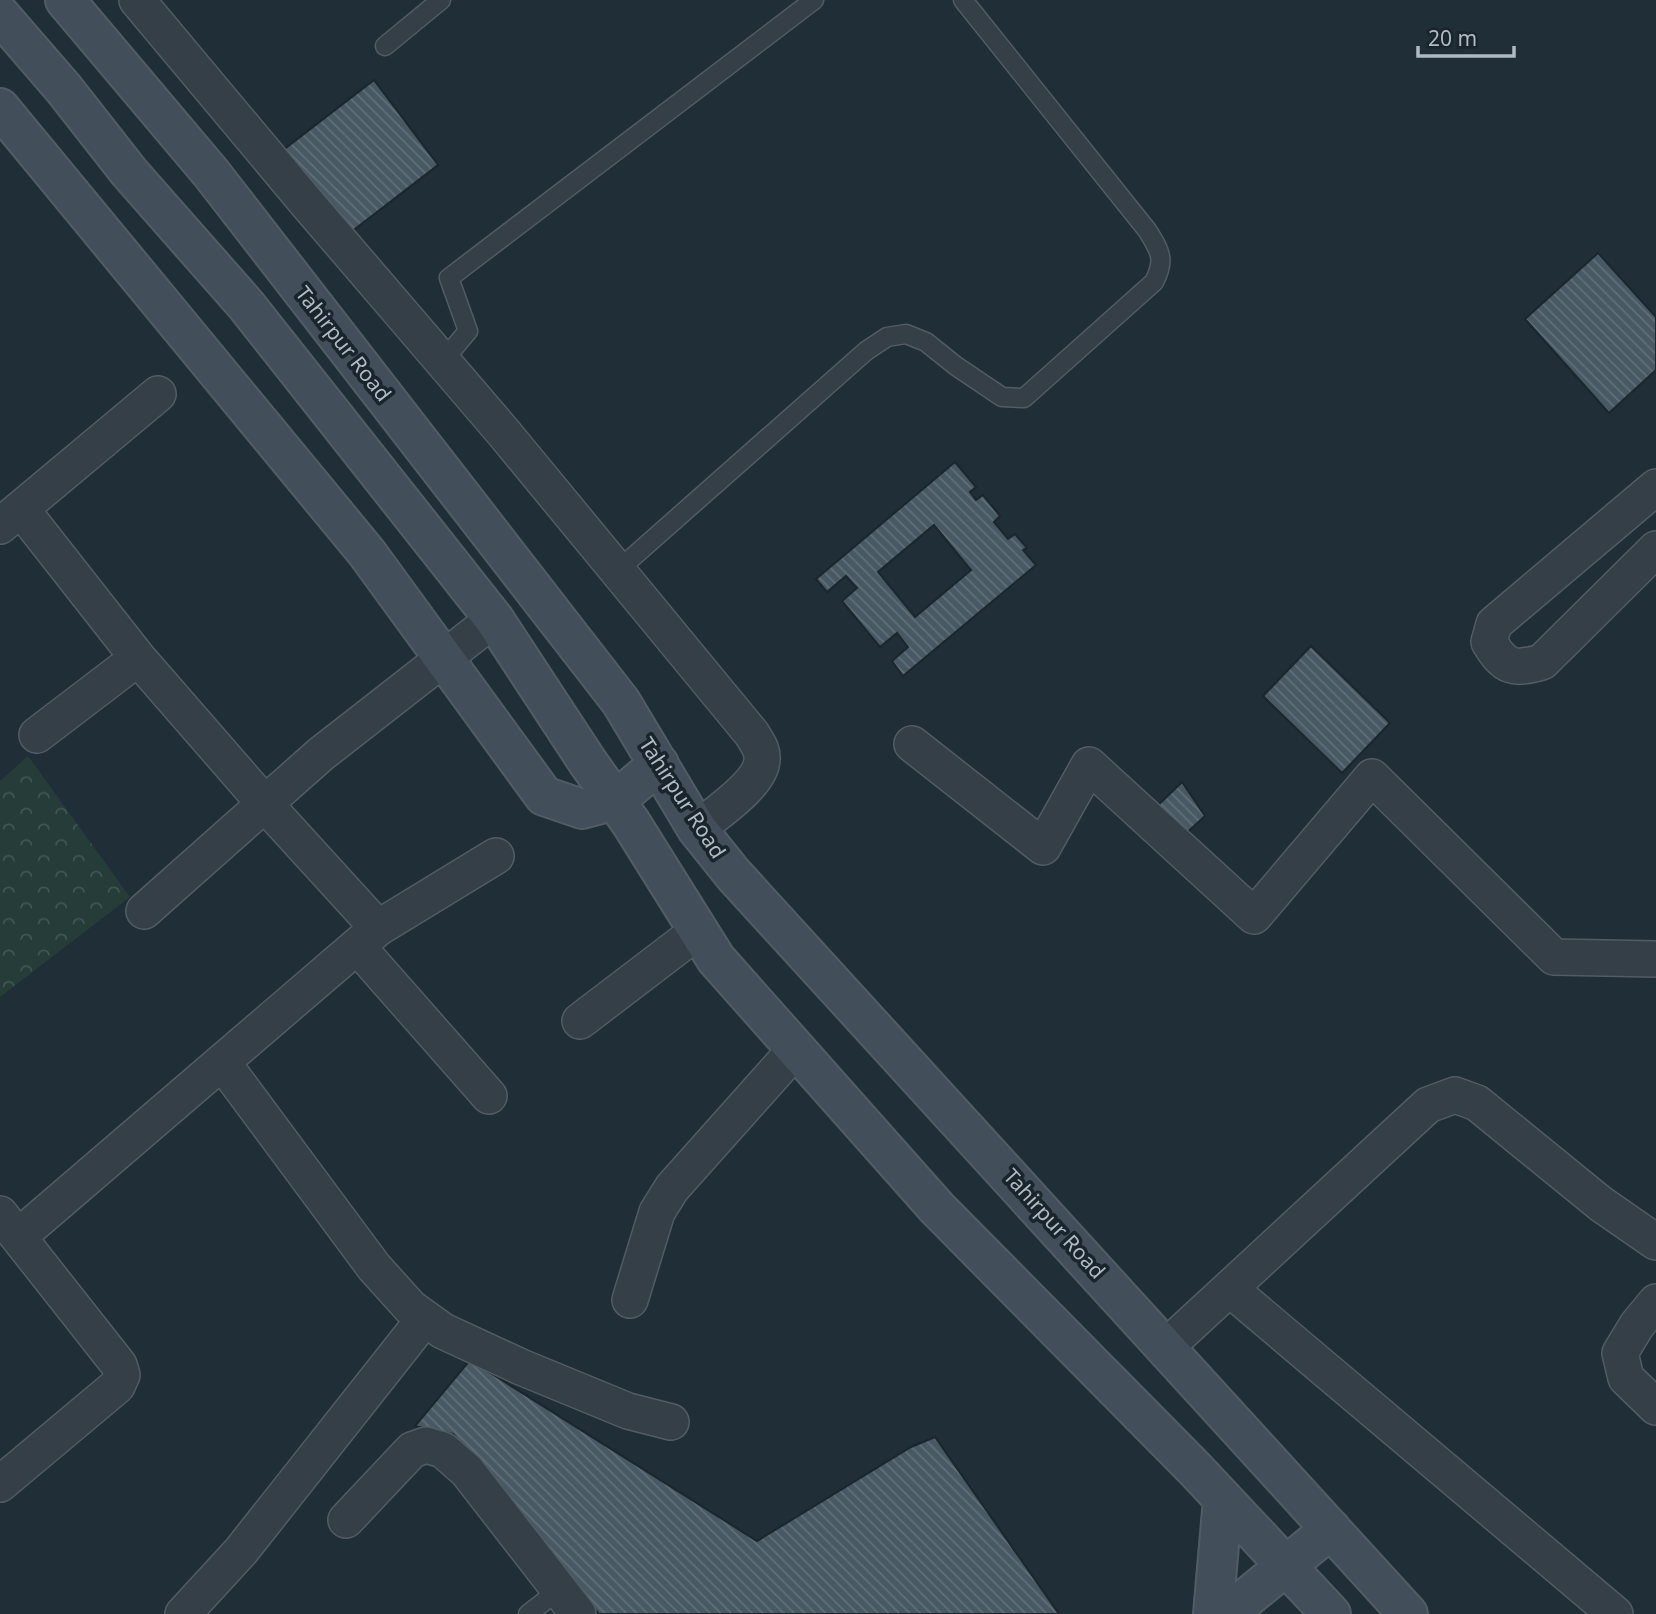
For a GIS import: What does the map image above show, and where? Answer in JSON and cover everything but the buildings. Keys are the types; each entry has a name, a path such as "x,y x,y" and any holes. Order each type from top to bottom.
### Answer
{"main road":[{"name":"Tahirpur Road","path":"65,0 211,173 621,702 697,829 733,874 1408,1614"},
{"path":"0,15 64,89 129,172 246,305 494,619 586,761 616,800 716,959 937,1208 1223,1499 1331,1614"},
{"path":"64,89 107,51"},
{"path":"0,108 368,553 544,796 582,809 616,800 659,764"},
{"path":"1213,1614 1223,1499"},
{"path":"1227,1614 1331,1529"}],"street":[{"path":"137,0 752,734 761,749 762,763 756,776 743,791 697,829"},
{"path":"158,394 11,517 265,804 489,1096"},
{"path":"1656,487 1494,624 1489,642 1500,660 1520,668 1542,662 1656,549"},
{"path":"144,911 321,754 494,619"},
{"path":"37,735 138,658"},
{"path":"912,744 1043,847 1089,765 1254,916 1372,778 1553,957 1656,959"},
{"path":"0,1484 117,1386 122,1375 119,1365 9,1226 222,1062 368,937 496,856"},
{"path":"580,1021 698,931"},
{"path":"630,1300 657,1212 672,1188 796,1049"},
{"path":"222,1062 373,1267 411,1308 443,1331 520,1367 628,1411 671,1422"},
{"path":"1167,1347 1428,1105 1455,1095 1477,1103 1601,1205 1656,1242"},
{"path":"1230,1289 1615,1614"},
{"path":"1656,1303 1637,1325 1620,1353 1626,1378 1656,1407"},
{"path":"183,1614 241,1551 425,1318"},
{"path":"346,1520 412,1450 426,1445 443,1450 467,1471 569,1602"}],"lane":[{"path":"385,46 441,0"},
{"path":"442,362 468,331 449,278 814,0"},
{"path":"617,571 866,351 887,337 906,334 926,342 1002,397 1024,398 1154,282 1161,268 1160,251 1147,230 963,0"},
{"path":"528,1614 569,1602"}],"green space":[{"path":"28,756 130,897 0,997 0,781"}]}
